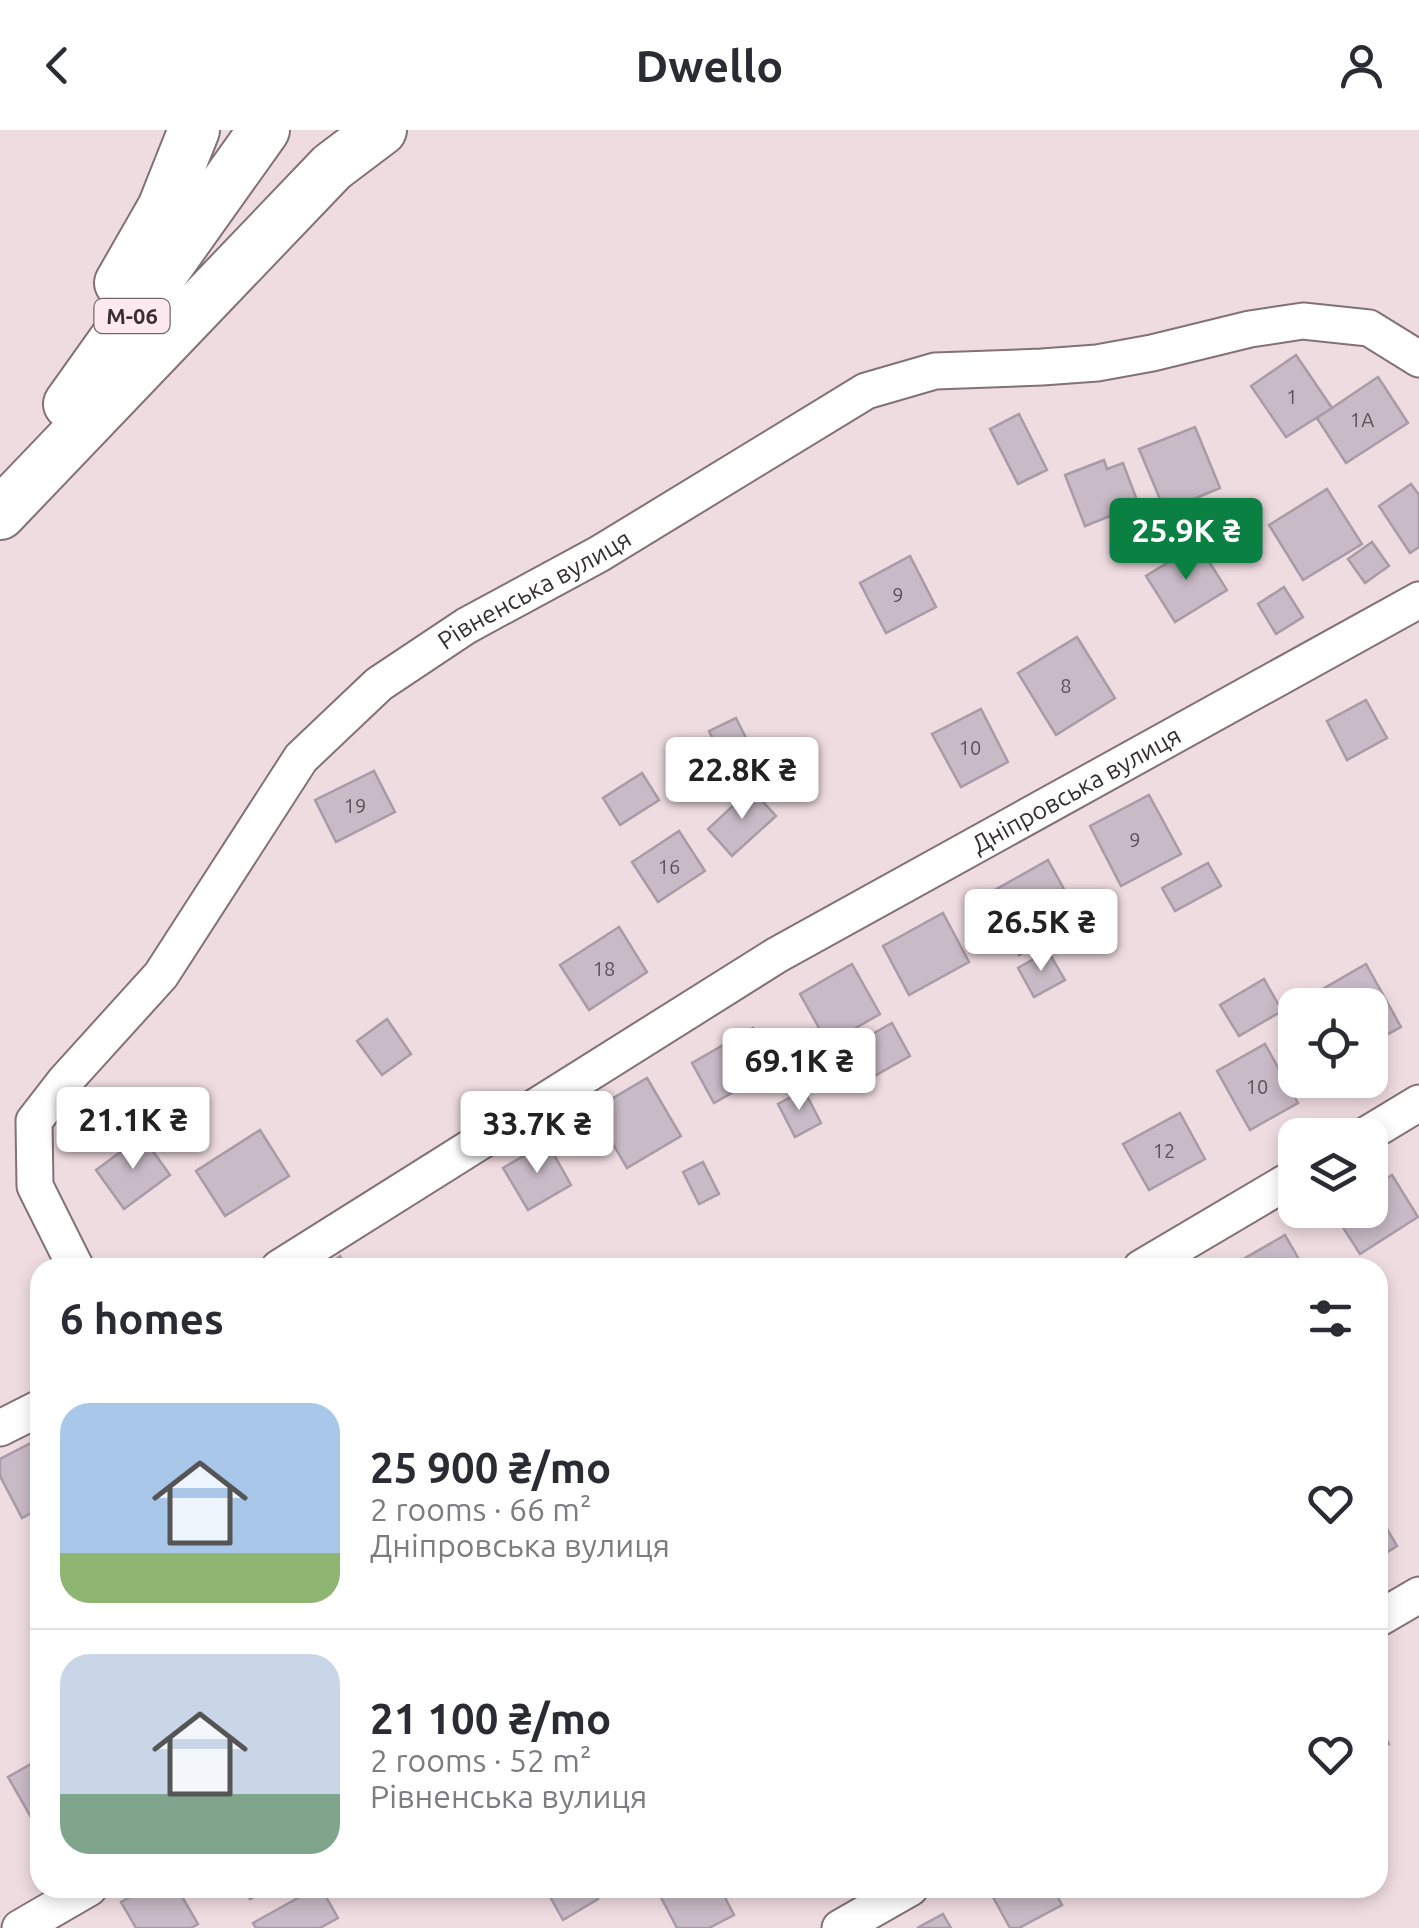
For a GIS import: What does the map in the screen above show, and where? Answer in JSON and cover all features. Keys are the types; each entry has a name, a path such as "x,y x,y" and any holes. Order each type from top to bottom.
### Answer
{"highway":[{"name":"М-06","path":"0,490 164,208 194,130"},
{"name":"М-06","path":"0,502 264,130"},
{"path":"0,514 332,167 381,130"}],"street":[{"name":"Рівненська вулиця","path":"71,1258 36,1186 34,1121 161,975 301,758 379,684 466,626 600,554 866,391 935,370 1097,363 1303,321 1375,332 1419,359"},
{"name":"Дніпровська вулиця","path":"295,1258 777,955 1419,600"},
{"path":"1388,1122 1419,1104"},
{"path":"1158,1258 1278,1186"},
{"path":"0,1428 30,1413"},
{"path":"1388,1612 1419,1595"},
{"path":"20,1928 72,1898"},
{"path":"840,1928 892,1898"}],"building":[{"path":"1296,355 1332,408 1286,437 1251,386"},
{"path":"1378,377 1408,423 1346,463 1317,418"},
{"path":"1019,414 1047,470 1018,484 990,429"},
{"path":"1195,427 1220,488 1165,511 1139,449"},
{"path":"1104,460 1107,469 1123,463 1146,524 1128,531 1120,512 1085,526 1065,475"},
{"path":"1411,484 1419,495 1419,547 1410,553 1379,506"},
{"path":"1327,489 1362,544 1303,580 1269,525"},
{"path":"1372,542 1389,566 1365,583 1348,559"},
{"path":"1198,544 1227,590 1175,622 1146,576"},
{"path":"910,556 936,607 886,633 860,583"},
{"path":"1284,587 1303,617 1276,634 1258,604"},
{"path":"1077,637 1115,698 1056,735 1018,673"},
{"path":"1366,700 1387,738 1347,760 1327,721"},
{"path":"981,709 1008,762 961,787 932,734"},
{"path":"736,718 746,738 719,751 709,731"},
{"path":"374,771 395,812 336,842 315,800"},
{"path":"642,773 659,800 620,825 603,798"},
{"path":"751,789 776,816 732,856 708,829"},
{"path":"1149,795 1181,854 1121,886 1090,826"},
{"path":"679,831 705,871 658,902 632,862"},
{"path":"1048,860 1081,920 1019,955 986,895"},
{"path":"1208,863 1221,886 1175,911 1162,888"},
{"path":"943,913 969,962 909,995 883,946"},
{"path":"619,927 647,972 589,1010 560,965"},
{"path":"1048,951 1065,980 1034,997 1018,968"},
{"path":"852,964 880,1014 828,1044 800,994"},
{"path":"1366,964 1379,988 1324,988"},
{"path":"1264,979 1278,1004 1278,1013 1239,1036 1220,1005"},
{"path":"1388,1004 1401,1027 1388,1034"},
{"path":"387,1019 411,1054 382,1075 357,1041"},
{"path":"892,1023 910,1056 869,1079 851,1046"},
{"path":"753,1028 776,1068 714,1103 692,1063"},
{"path":"1265,1044 1278,1067 1278,1098 1295,1098 1298,1103 1250,1130 1217,1071"},
{"path":"647,1078 681,1136 627,1168 593,1110"},
{"path":"804,1090 821,1123 795,1137 778,1104"},
{"path":"1180,1113 1205,1159 1149,1190 1123,1144"},
{"path":"260,1130 289,1176 225,1216 196,1171"},
{"path":"142,1136 170,1175 124,1209 96,1170"},
{"path":"547,1142 571,1185 528,1210 503,1168"},
{"path":"703,1162 719,1194 699,1204 683,1172"},
{"path":"1392,1175 1418,1217 1360,1254 1343,1228 1388,1228 1388,1178"},
{"path":"1285,1235 1298,1258 1245,1258"},
{"path":"30,1444 30,1514 22,1518 0,1476 0,1459"},
{"path":"1388,1530 1397,1546 1388,1552"},
{"path":"30,1765 30,1816 8,1777"},
{"path":"128,1898 183,1898 198,1924 191,1928 136,1928 121,1902"},
{"path":"298,1898 327,1898 338,1918 320,1928 256,1928 253,1923"},
{"path":"551,1898 598,1899 563,1920"},
{"path":"661,1898 725,1898 734,1915 709,1928 677,1928"},
{"path":"994,1898 1058,1898 1062,1905 1019,1928 1010,1928"},
{"path":"943,1914 951,1928 917,1928"}]}
